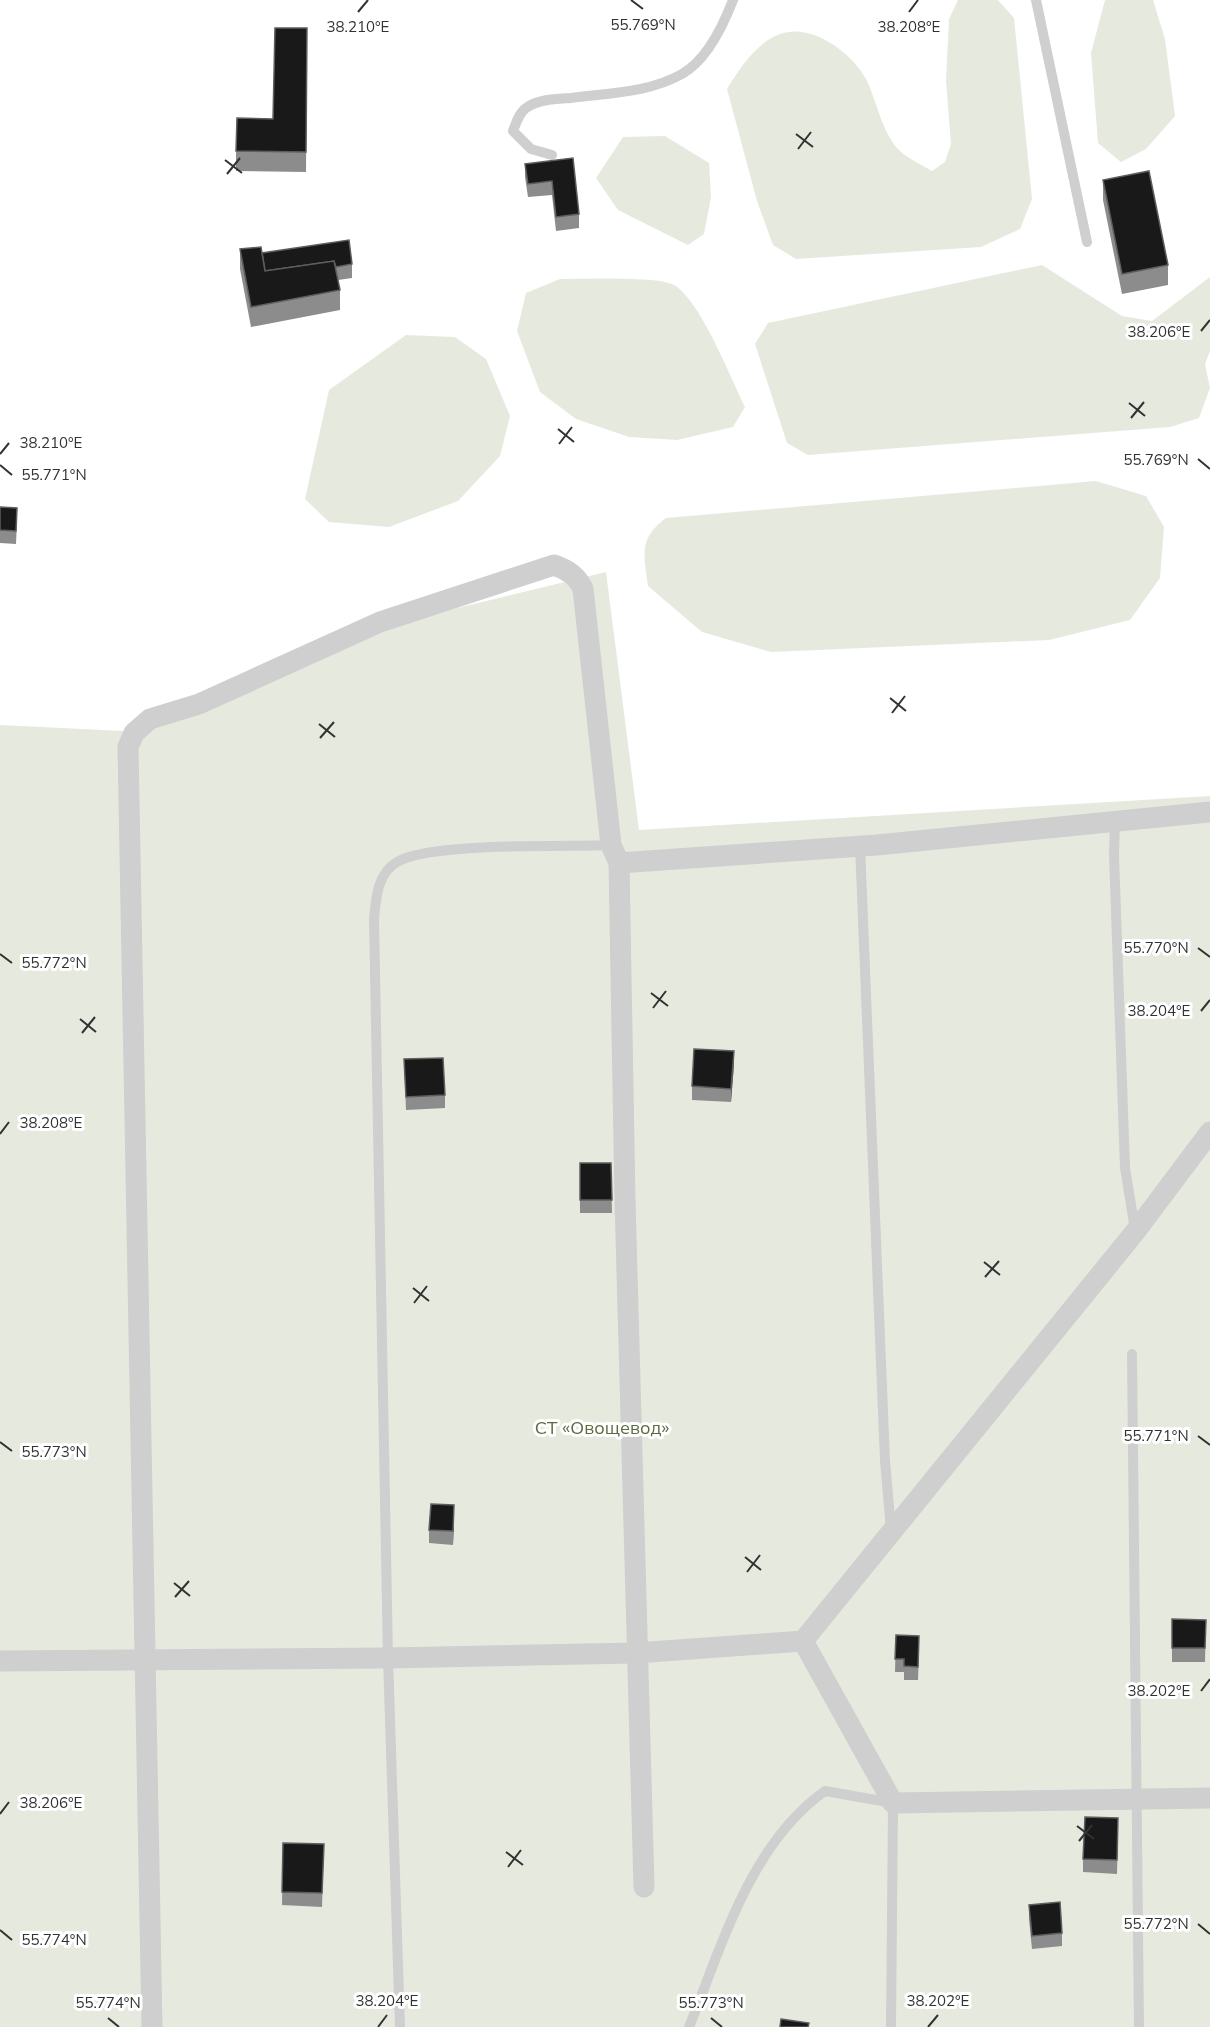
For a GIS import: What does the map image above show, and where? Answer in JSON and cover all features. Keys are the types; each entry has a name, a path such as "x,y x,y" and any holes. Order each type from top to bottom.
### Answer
{"street":[{"path":"152,2027 128,747 134,733 150,719 199,704 380,622 554,565 566,569 579,580 583,589 615,854 644,1887"},
{"path":"615,854 860,846 1210,812"},
{"path":"0,1661 145,1658 388,1658 636,1653 803,1641 1135,1232 1210,1132"},
{"path":"803,1641 893,1803 1210,1798"}],"lane":[{"path":"552,155 531,149 513,131 518,117 527,107 549,100 648,88 684,73 706,52 727,16 733,0"},
{"path":"1036,0 1087,242"},
{"path":"1115,821 1114,855 1125,1168 1135,1232"},
{"path":"860,846 885,1461 892,1532"},
{"path":"400,2027 388,1658 374,931 377,888 396,862 426,852 615,854"},
{"path":"1132,1354 1139,2027"},
{"path":"689,2027 742,1898 777,1838 804,1806 825,1791 893,1803 891,2027"}],"green space":[{"path":"958,0 998,0 1014,18 1032,199 1020,229 981,247 796,259 773,245 757,201 727,89 743,65 764,43 780,34 792,31 818,36 831,43 861,71 871,89 885,128 895,145 908,157 932,171 945,162 951,144 946,81 949,19"},
{"path":"1105,0 1153,0 1165,39 1175,116 1146,149 1121,162 1098,143 1091,53"},
{"path":"665,136 709,163 711,197 704,234 688,245 618,210 596,178 623,137"},
{"path":"1042,265 1122,316 1152,321 1210,277 1210,351 1205,364 1210,388 1199,418 1170,427 808,455 787,443 755,344 768,323"},
{"path":"560,279 653,280 674,285 684,293 714,341 745,407 733,427 677,440 629,437 576,419 540,392 517,331 526,293"},
{"path":"406,335 455,337 486,359 510,416 500,456 458,501 389,527 329,522 305,499 329,390"},
{"path":"1096,481 1146,496 1164,527 1160,578 1130,620 1049,640 771,652 702,632 648,586 645,548 651,533 666,518"},
{"name":"СТ «Овощевод»","path":"606,572 639,830 1210,796 1210,2027 0,2027 0,725 145,732 412,619"}],"building":[{"path":"275,28 307,28 306,152 236,151 237,118 273,119"},
{"path":"573,158 579,214 556,217 552,181 528,184 525,164"},
{"path":"1149,171 1168,265 1122,274 1103,180"},
{"path":"349,240 352,264 336,267 334,261 265,271 262,253"},
{"path":"261,247 265,271 334,261 340,290 251,307 240,249"},
{"path":"0,507 17,508 16,531 0,530"},
{"path":"694,1049 734,1051 731,1089 692,1086"},
{"path":"443,1058 445,1095 406,1097 404,1059"},
{"path":"580,1163 611,1163 612,1200 580,1200"},
{"path":"431,1504 454,1505 453,1531 429,1530"},
{"path":"1172,1619 1206,1620 1205,1648 1172,1648"},
{"path":"896,1635 919,1636 918,1667 904,1666 904,1659 895,1659"},
{"path":"1085,1817 1118,1818 1117,1860 1083,1859"},
{"path":"283,1843 324,1844 322,1893 282,1892"},
{"path":"1060,1902 1062,1933 1032,1936 1029,1905"},
{"path":"781,2019 809,2023 808,2027 780,2027"}]}
